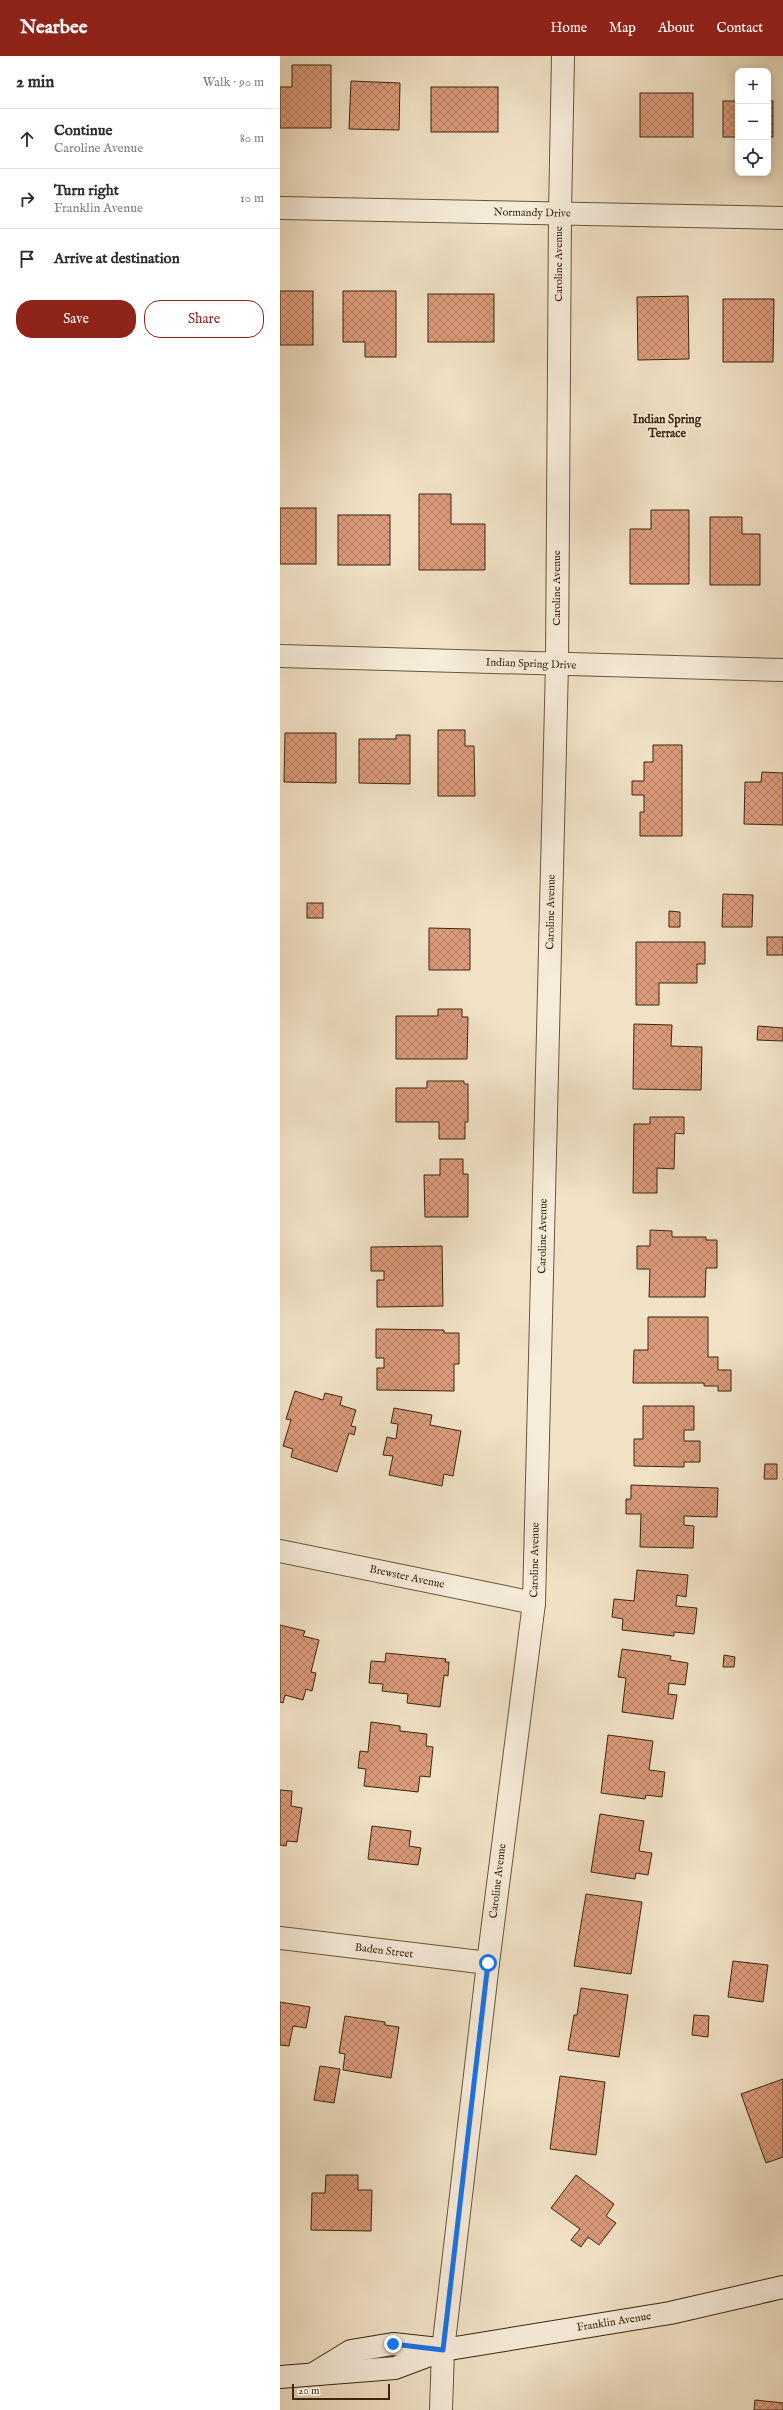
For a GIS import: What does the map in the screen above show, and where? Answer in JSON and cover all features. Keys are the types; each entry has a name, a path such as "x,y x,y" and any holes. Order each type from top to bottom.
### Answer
{"street":[{"name":"Caroline Avenue","path":"441,2410 443,2350 488,1963 534,1603 557,664 560,214 563,56"},
{"name":"Normandy Drive","path":"280,208 783,218"},
{"name":"Indian Spring Drive","path":"280,656 783,670"},
{"name":"Brewster Avenue","path":"280,1551 534,1603"},
{"name":"Baden Street","path":"280,1938 488,1963"},
{"name":"Franklin Avenue","path":"280,2378 312,2375 351,2351 393,2344 443,2350 670,2313 783,2287"}],"building":[{"path":"292,65 331,65 331,128 280,128 280,87 292,87"},
{"path":"351,81 400,83 399,130 349,129"},
{"path":"431,87 498,87 498,132 431,132"},
{"path":"640,93 693,93 693,137 640,137"},
{"path":"723,101 735,101 735,137 723,137"},
{"path":"771,101 773,101 773,137 771,137"},
{"path":"280,291 313,291 313,345 280,345"},
{"path":"343,291 396,291 396,357 365,357 365,342 343,342"},
{"path":"428,294 494,294 494,342 428,342"},
{"path":"688,296 689,359 638,360 637,297"},
{"path":"723,299 774,299 773,362 723,362"},
{"path":"419,494 451,494 451,524 485,524 485,570 419,570"},
{"path":"280,508 316,508 316,564 280,564"},
{"path":"651,510 689,510 689,584 630,584 630,529 651,529"},
{"path":"338,515 390,515 390,565 338,565"},
{"path":"710,517 742,517 742,534 760,534 760,585 710,585"},
{"path":"438,730 465,730 465,746 474,746 475,796 438,796"},
{"path":"285,733 336,733 336,783 284,782"},
{"path":"396,735 410,735 410,784 359,783 359,739 396,739"},
{"path":"653,745 682,745 682,836 640,836 640,812 644,812 644,795 632,795 632,781 644,781 644,762 653,762"},
{"path":"762,772 783,773 783,825 744,824 745,782 761,782"},
{"path":"723,894 753,895 752,927 722,927"},
{"path":"307,903 323,903 323,918 307,918"},
{"path":"669,911 680,912 680,927 669,927"},
{"path":"429,928 470,929 470,970 429,970"},
{"path":"767,937 783,937 783,955 767,955"},
{"path":"636,942 705,942 705,964 697,964 697,983 659,983 659,1005 636,1005"},
{"path":"438,1009 462,1009 462,1017 468,1017 467,1059 396,1059 396,1016 438,1016"},
{"path":"634,1024 672,1025 671,1046 702,1047 701,1090 633,1089"},
{"path":"758,1026 783,1028 783,1041 757,1040"},
{"path":"427,1081 464,1081 464,1084 468,1084 468,1122 465,1122 465,1139 439,1139 439,1122 396,1122 396,1088 427,1088"},
{"path":"650,1117 684,1117 684,1134 675,1133 674,1169 657,1168 657,1193 633,1193 634,1124 650,1124"},
{"path":"440,1159 463,1159 463,1174 468,1174 468,1217 425,1217 424,1175 440,1175"},
{"path":"650,1230 672,1231 672,1237 706,1237 706,1240 717,1240 717,1268 706,1268 705,1297 649,1297 650,1269 637,1269 637,1246 650,1246"},
{"path":"442,1246 443,1306 377,1307 377,1280 384,1280 384,1271 371,1271 371,1247"},
{"path":"648,1317 708,1317 708,1357 718,1357 718,1370 731,1370 731,1391 718,1391 718,1386 704,1386 704,1383 633,1383 634,1350 648,1350"},
{"path":"376,1329 444,1330 444,1333 459,1333 459,1364 454,1364 454,1391 377,1390 377,1368 384,1368 384,1358 376,1358"},
{"path":"295,1391 323,1400 325,1393 342,1397 340,1405 356,1410 351,1426 356,1427 354,1435 349,1433 337,1472 291,1457 293,1449 283,1446 291,1420 286,1419"},
{"path":"643,1406 694,1406 694,1430 684,1430 684,1441 700,1441 700,1462 684,1462 684,1467 634,1466 634,1439 643,1439"},
{"path":"394,1408 432,1415 430,1425 461,1431 453,1476 444,1474 442,1486 389,1475 393,1456 383,1455 387,1437 396,1439 398,1424 391,1423"},
{"path":"765,1464 777,1464 777,1479 764,1479"},
{"path":"631,1485 718,1488 717,1517 684,1516 684,1525 694,1526 693,1548 640,1547 641,1514 626,1514 626,1499 631,1499"},
{"path":"637,1570 688,1575 686,1597 677,1595 676,1606 697,1608 694,1634 674,1632 674,1636 622,1630 623,1619 612,1617 614,1599 634,1601"},
{"path":"280,1625 305,1631 303,1636 319,1640 311,1672 316,1673 312,1691 306,1689 303,1700 285,1695 283,1703 280,1702"},
{"path":"622,1649 671,1656 670,1660 688,1663 685,1685 669,1683 668,1694 677,1695 673,1719 622,1712 626,1678 618,1677"},
{"path":"386,1653 446,1659 445,1662 449,1662 448,1676 444,1675 440,1707 407,1703 408,1694 382,1691 383,1684 369,1683 371,1661 385,1662"},
{"path":"724,1655 735,1657 734,1667 723,1667"},
{"path":"371,1722 400,1726 400,1731 427,1734 426,1746 433,1747 430,1777 420,1776 418,1792 364,1786 366,1769 358,1768 360,1751 368,1752"},
{"path":"608,1735 653,1741 649,1770 665,1772 662,1797 646,1795 645,1799 601,1793"},
{"path":"280,1790 292,1791 291,1806 302,1808 297,1842 287,1841 286,1846 280,1845"},
{"path":"600,1814 644,1821 639,1851 652,1853 648,1875 636,1873 635,1879 591,1872"},
{"path":"372,1826 411,1831 409,1846 421,1848 418,1865 368,1859"},
{"path":"586,1894 642,1902 631,1974 574,1966"},
{"path":"733,1961 768,1965 763,2002 728,1997"},
{"path":"581,1988 628,1995 619,2057 568,2050 574,2015 577,2015"},
{"path":"280,2002 310,2007 306,2028 293,2026 289,2046 280,2045"},
{"path":"694,2015 709,2016 708,2037 692,2035"},
{"path":"345,2016 385,2022 385,2025 399,2027 391,2078 343,2070 345,2054 339,2053"},
{"path":"320,2066 340,2069 334,2103 314,2100"},
{"path":"560,2076 605,2082 596,2155 550,2149"},
{"path":"783,2079 783,2157 766,2163 741,2094"},
{"path":"326,2175 358,2175 358,2190 372,2190 371,2231 311,2230 312,2193 325,2193"},
{"path":"576,2175 614,2204 606,2216 616,2223 599,2245 588,2237 581,2247 571,2240 580,2229 551,2208"},
{"path":"755,2400 783,2403 783,2410 754,2410"}],"district":[{"name":"Indian Spring Terrace","path":"667,426"}],"route":[{"path":"393,2344 443,2350 488,1963"}]}
